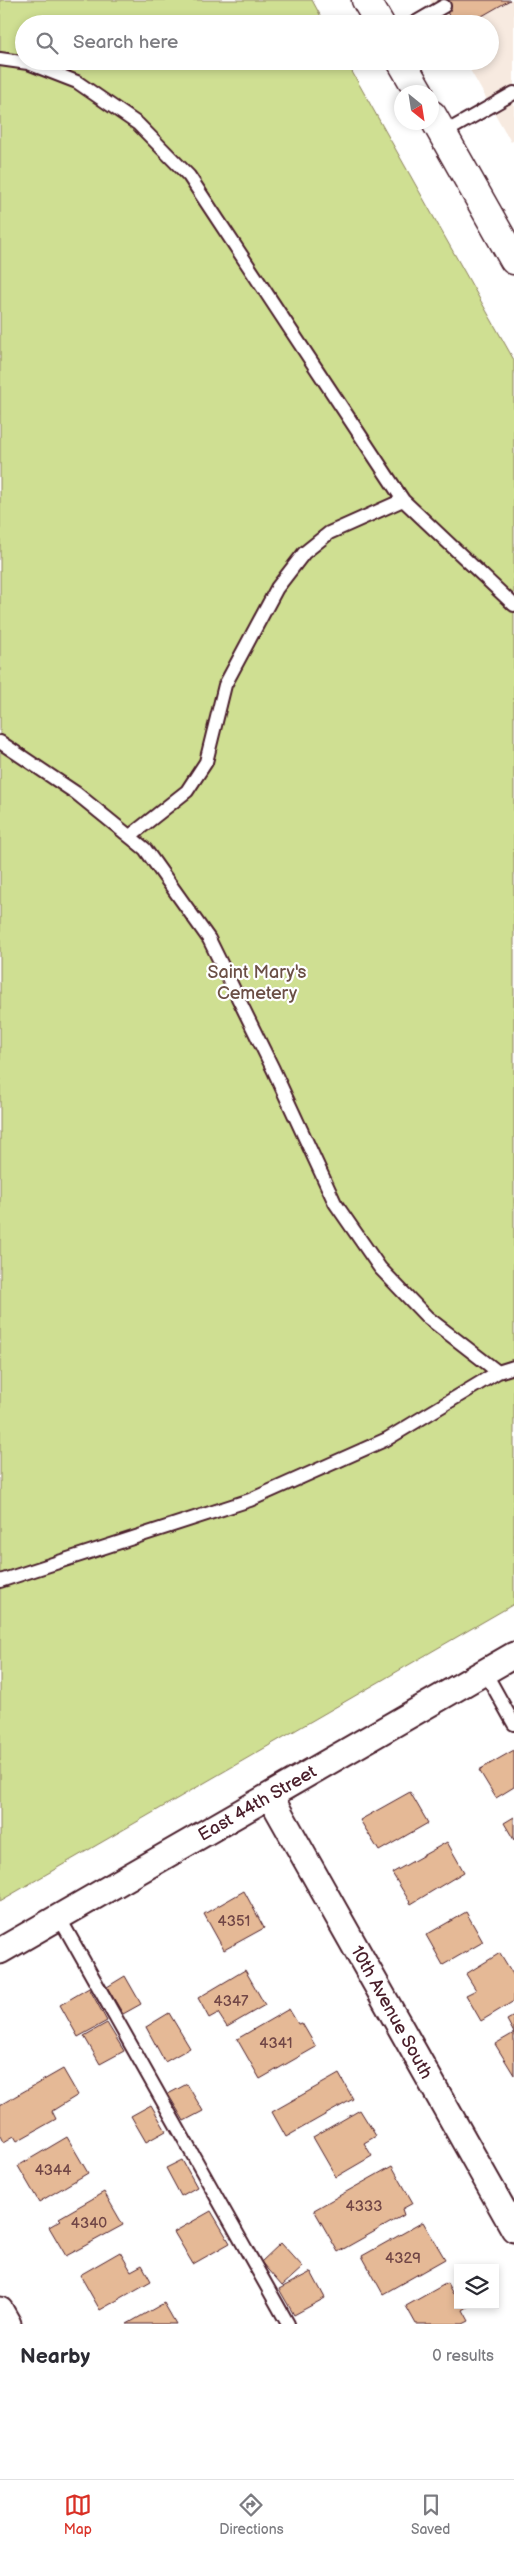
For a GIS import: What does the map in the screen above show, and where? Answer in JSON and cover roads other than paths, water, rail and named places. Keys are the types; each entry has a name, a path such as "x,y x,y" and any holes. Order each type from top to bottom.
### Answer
{"street":[{"path":"366,0 375,15"},
{"path":"406,70 415,85"},
{"path":"439,128 514,260"},
{"name":"East 44th Street","path":"0,1951 514,1655"},
{"name":"10th Avenue South","path":"270,1796 514,2229"},
{"path":"0,2310 8,2324"}],"lane":[{"path":"428,15 444,6"},
{"path":"0,59 15,61"},
{"path":"46,70 77,82 138,124 189,176 403,500 514,605"},
{"path":"439,123 514,93"},
{"path":"130,836 187,791 206,762 226,685 277,588 304,553 329,533 403,500"},
{"path":"0,742 76,793 145,849 209,939 273,1069 334,1203 387,1275 427,1317 498,1372"},
{"path":"0,1582 250,1500 387,1439 498,1372 514,1367"},
{"path":"485,1672 514,1724"},
{"path":"58,1917 288,2324"}],"park label":[{"name":"Saint Mary's Cemetery","path":"257,982"}]}
